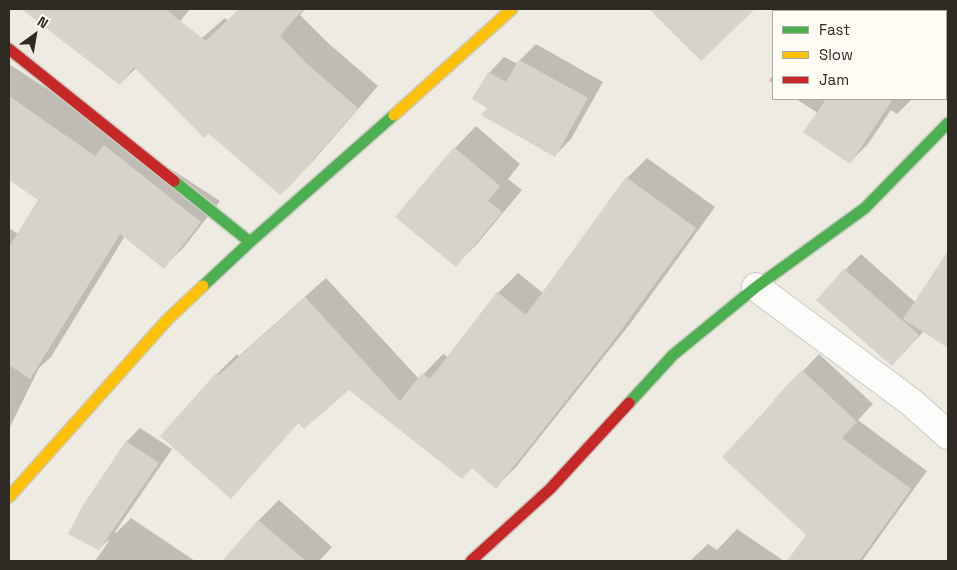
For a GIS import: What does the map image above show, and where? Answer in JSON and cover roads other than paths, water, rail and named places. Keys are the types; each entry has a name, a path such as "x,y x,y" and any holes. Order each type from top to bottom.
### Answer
{"street":[{"path":"9,497 167,320 250,242 512,9"},
{"path":"9,48 250,242"},
{"path":"471,561 550,489 672,355 756,286 865,208 948,123"},
{"path":"756,286 911,402 948,435"}]}
